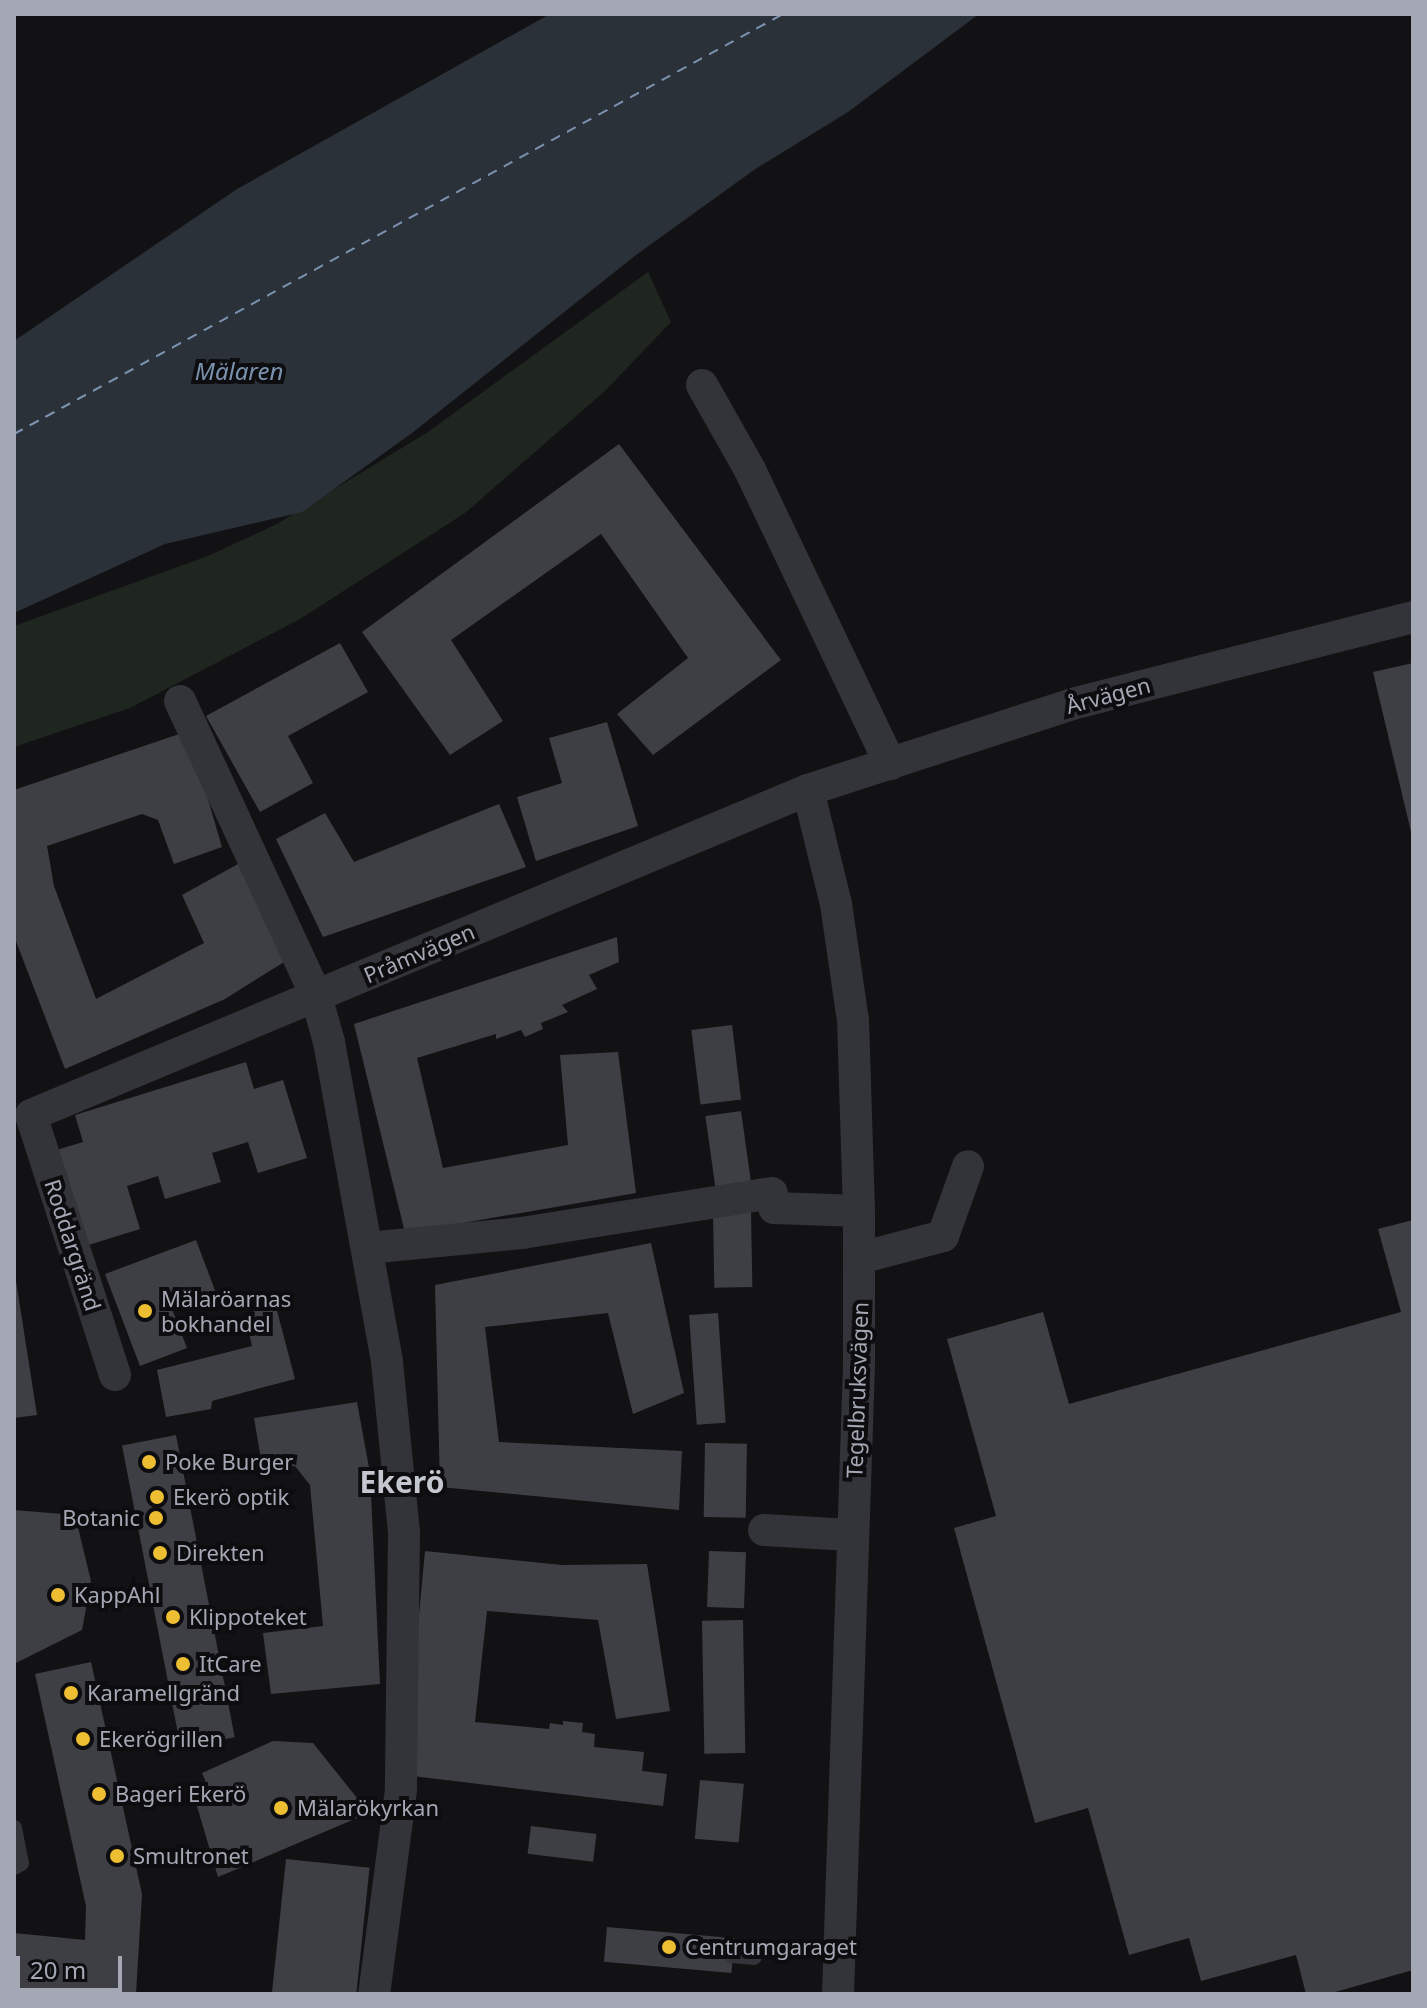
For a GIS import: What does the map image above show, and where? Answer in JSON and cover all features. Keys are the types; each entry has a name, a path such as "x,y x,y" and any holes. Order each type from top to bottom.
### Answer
{"street":[{"path":"702,385 750,470 890,764"},
{"name":"Årvägen","path":"808,790 1072,704 1413,617"},
{"path":"180,701 316,996 387,1362 404,1533 400,1807 393,1927 374,1994"},
{"name":"Pråmvägen","path":"31,1115 808,790"},
{"name":"Tegelbruksvägen","path":"808,790 836,904 853,1020 859,1211 838,1994"},
{"name":"Roddargränd","path":"31,1115 115,1375"},
{"path":"860,1258 943,1236 968,1166"},
{"path":"367,1248 522,1233 773,1200 859,1211"},
{"path":"764,1530 851,1535"}],"lane":[{"path":"14,1828 21,1863 14,1867"},
{"path":"732,1955 754,1957"}],"shaded area":[{"path":"648,272 671,322 605,391 465,513 300,619 130,708 14,747 14,626 208,556 277,524 428,432"}],"water":[{"name":"Mälaren","path":"550,14 979,14 848,112 754,170 636,255 412,433 302,512 165,544 14,613 14,341 237,189"}],"building":[{"path":"619,444 781,660 653,755 617,714 688,658 601,534 451,640 503,721 450,755 362,632"},
{"path":"340,643 368,692 288,736 313,783 260,812 206,716"},
{"path":"1413,663 1413,835 1412,836 1373,672"},
{"path":"607,722 638,826 536,861 517,797 562,783 549,738"},
{"path":"188,731 222,847 174,864 158,820 142,814 47,846 54,886 96,999 204,943 182,895 238,864 284,962 225,999 65,1069 14,936 14,790"},
{"path":"499,804 526,867 323,937 276,839 325,813 354,862"},
{"path":"617,937 619,962 589,975 597,989 562,1005 568,1012 541,1023 543,1029 525,1037 521,1030 496,1039 496,1034 417,1058 443,1168 568,1145 560,1055 618,1052 636,1193 405,1233 354,1024"},
{"path":"732,1025 741,1099 700,1104 691,1030"},
{"path":"246,1062 254,1089 283,1080 307,1158 258,1173 248,1142 212,1153 221,1182 165,1199 158,1176 127,1186 140,1229 82,1247 53,1151 83,1142 75,1115"},
{"path":"741,1111 752,1186 716,1191 705,1116"},
{"path":"751,1211 752,1287 714,1288 713,1212"},
{"path":"1413,1220 1413,1970 1328,1994 1306,1994 1296,1955 1201,1981 1189,1938 1129,1955 1088,1808 1035,1823 954,1528 996,1516 947,1339 1043,1312 1069,1404 1401,1312 1378,1229"},
{"path":"196,1240 216,1293 172,1309 187,1348 140,1366 105,1274"},
{"path":"651,1243 684,1393 633,1414 608,1313 485,1327 499,1442 682,1451 679,1510 440,1487 435,1285"},
{"path":"14,1268 37,1415 14,1418"},
{"path":"275,1303 295,1379 212,1401 211,1409 166,1417 157,1370 252,1346 245,1315"},
{"path":"718,1313 726,1423 697,1425 689,1315"},
{"path":"357,1402 370,1473 380,1684 271,1694 263,1633 323,1626 310,1485 295,1466 263,1471 254,1418"},
{"path":"176,1435 235,1737 181,1748 122,1445"},
{"path":"705,1443 747,1444 746,1518 704,1517"},
{"path":"14,1510 75,1515 91,1581 82,1630 14,1664"},
{"path":"425,1551 562,1565 647,1564 670,1711 616,1719 598,1620 487,1611 475,1722 549,1729 550,1723 583,1723 582,1732 595,1734 594,1747 644,1752 642,1771 667,1774 663,1806 404,1775"},
{"path":"709,1551 746,1552 744,1608 707,1607"},
{"path":"743,1620 745,1753 704,1754 702,1621"},
{"path":"91,1662 142,1894 136,1994 14,1994 14,1933 85,1940 86,1906 35,1674"},
{"name":"Mälarökyrkan","path":"273,1741 313,1743 369,1813 218,1877 196,1803 212,1796 202,1773"},
{"path":"700,1780 744,1784 739,1843 695,1839"},
{"path":"531,1826 597,1834 593,1862 528,1854"},
{"path":"286,1859 370,1868 356,1994 272,1994"},
{"name":"Centrumgaraget","path":"607,1927 735,1938 731,1973 604,1962"}],"ferry route":[{"path":"14,434 783,14"}],"place":[{"name":"Mälaröarnas bokhandel","path":"145,1311"},
{"name":"Poke Burger","path":"149,1462"},
{"name":"Ekerö optik","path":"157,1497"},
{"name":"Botanic","path":"156,1518"},
{"name":"Direkten","path":"160,1553"},
{"name":"KappAhl","path":"58,1595"},
{"name":"Klippoteket","path":"173,1617"},
{"name":"ItCare","path":"183,1664"},
{"name":"Karamellgränd","path":"71,1693"},
{"name":"Ekerögrillen","path":"83,1739"},
{"name":"Bageri Ekerö","path":"99,1794"},
{"name":"Mälarökyrkan","path":"281,1808"},
{"name":"Smultronet","path":"117,1856"},
{"name":"Centrumgaraget","path":"669,1947"}],"district":[{"name":"Ekerö","path":"402,1482"}]}
